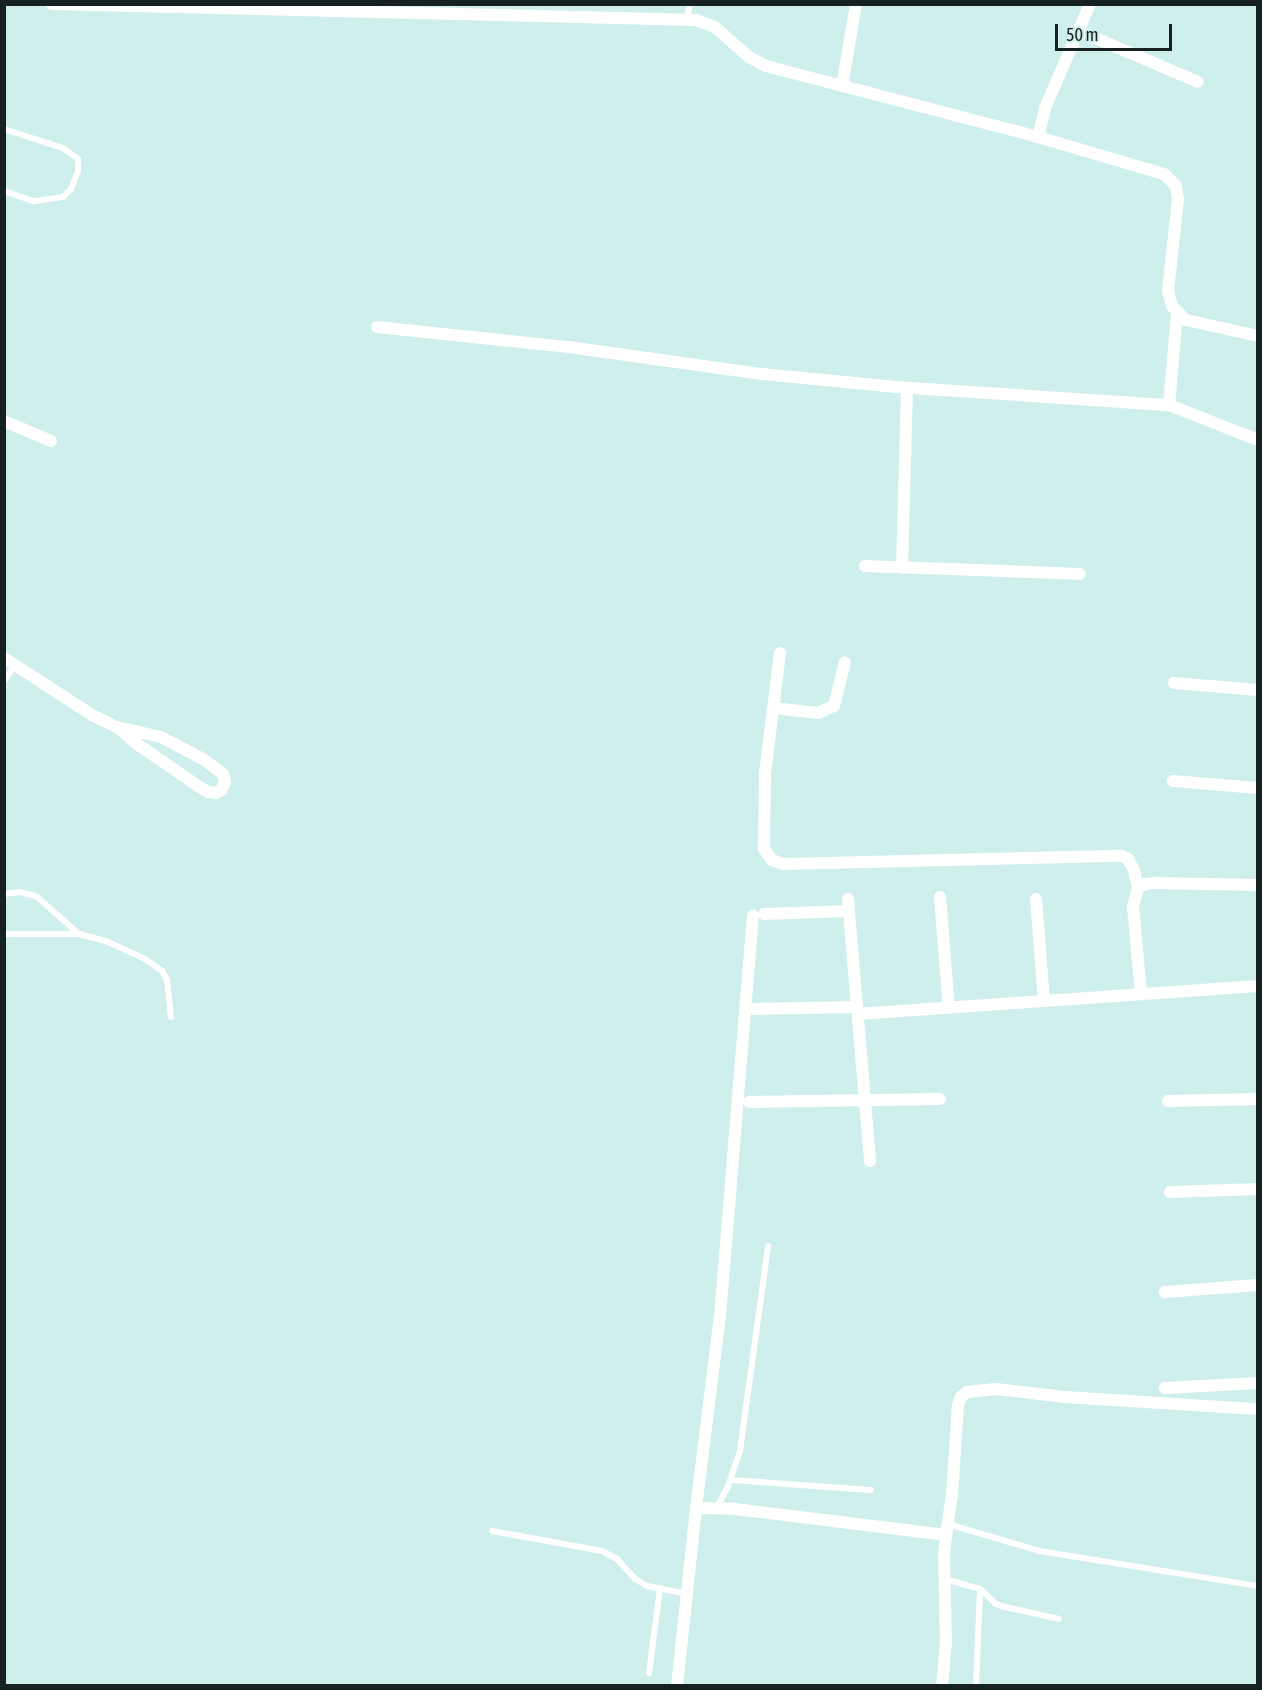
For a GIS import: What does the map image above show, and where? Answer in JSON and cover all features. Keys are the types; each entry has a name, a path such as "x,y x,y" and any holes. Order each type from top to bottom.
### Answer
{"street":[{"path":"52,4 382,14 687,18 715,27 749,57 766,66 1038,137 1156,171 1173,182 1178,199 1168,291 1172,306 1177,313 1201,324 1257,336"},
{"path":"842,86 856,4"},
{"path":"1038,137 1046,108 1090,4"},
{"path":"1079,31 1198,82"},
{"path":"1169,405 1177,313"},
{"path":"377,327 576,348 762,374 907,388 1169,405 1257,440"},
{"path":"902,568 907,388"},
{"path":"4,422 51,441"},
{"path":"865,566 1080,574"},
{"path":"780,653 765,773 764,849 772,860 783,864 1122,856 1128,860 1134,870 1138,888 1132,906 1141,994"},
{"path":"10,661 92,715 117,727 161,737 203,759 223,774 225,782 221,790 208,792 198,786 137,744 117,727"},
{"path":"774,708 818,713 834,706 845,662"},
{"path":"1174,683 1257,690"},
{"path":"1173,781 1257,788"},
{"path":"1138,888 1145,884 1155,883 1257,885"},
{"path":"940,897 949,1008"},
{"path":"1036,899 1044,1001"},
{"path":"677,1686 720,1316 759,915 849,905 870,1161"},
{"path":"755,1009 949,1008 1257,986"},
{"path":"749,1102 940,1099"},
{"path":"1168,1101 1257,1099"},
{"path":"1170,1192 1257,1188"},
{"path":"1165,1292 1257,1284"},
{"path":"1165,1388 1257,1383"},
{"path":"942,1686 946,1642 947,1529 958,1405 961,1397 967,1392 996,1389 1065,1397 1257,1410"},
{"path":"696,1508 717,1507 947,1529"}],"lane":[{"path":"687,18 690,4"},
{"path":"4,129 63,148 78,159 78,171 71,189 63,197 49,201 33,201 4,191"},
{"path":"4,681 10,661"},
{"path":"4,894 20,892 37,897 79,934"},
{"path":"4,934 79,934 135,954 162,971 168,980 171,1017"},
{"path":"717,1507 731,1480 743,1437 768,1246"},
{"path":"731,1480 871,1490"},
{"path":"947,1529 1039,1551 1257,1586"},
{"path":"492,1532 602,1551 617,1559 635,1579 647,1586 687,1594"},
{"path":"945,1579 980,1588 996,1604 1059,1619"},
{"path":"649,1673 660,1588"},
{"path":"976,1686 980,1588"}]}
